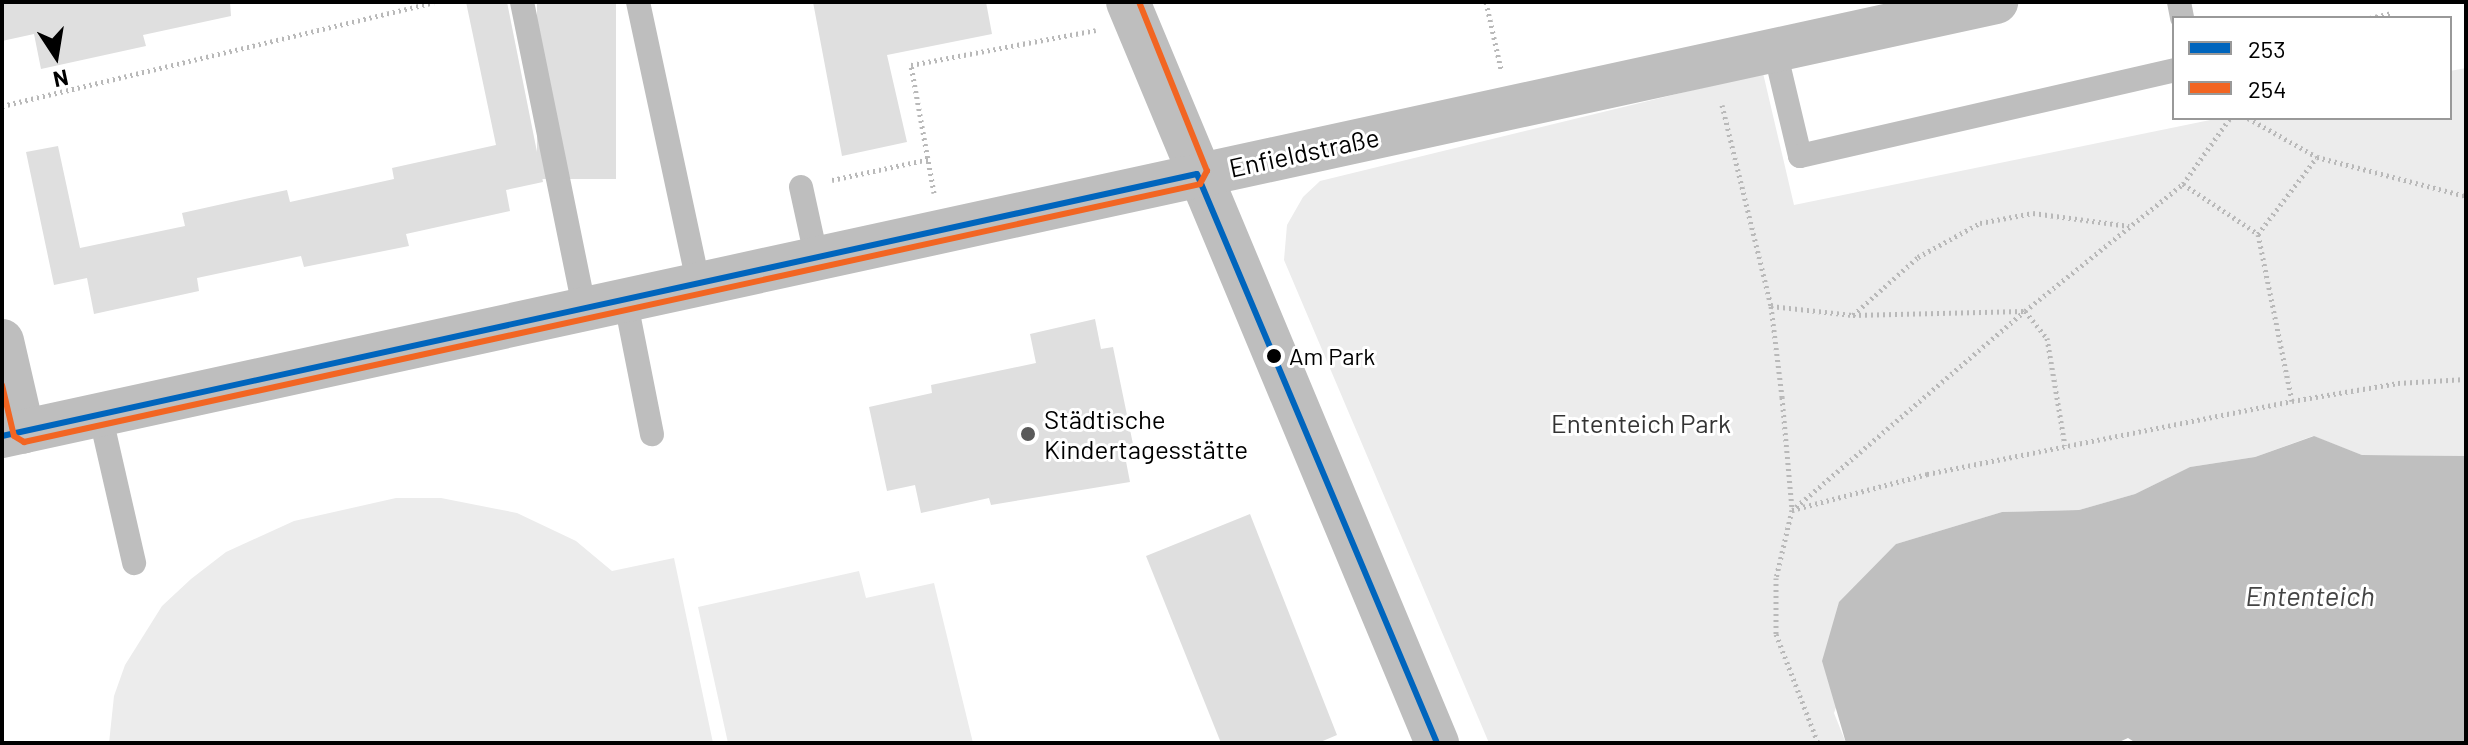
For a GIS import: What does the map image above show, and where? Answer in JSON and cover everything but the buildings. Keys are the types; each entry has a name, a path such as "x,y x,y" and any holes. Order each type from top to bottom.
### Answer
{"street":[{"name":"Enfieldstraße","path":"12,434 816,256 1996,2"},
{"path":"1132,12 1437,743"},
{"path":"2,341 12,434"}],"lane":[{"path":"522,2 604,303 652,434"},
{"path":"638,2 698,282"},
{"path":"1775,51 1800,156 2172,70"},
{"path":"801,187 816,256"},
{"path":"100,414 134,563"}],"path":[{"path":"2,106 434,2"},
{"path":"1486,2 1510,109"},
{"path":"940,230 911,65 1132,12"},
{"path":"2379,16 2392,13"},
{"path":"1713,65 1771,306 1792,510 1776,578 1776,634 1818,743"},
{"path":"1792,510 2025,311 2183,184 2229,120"},
{"path":"2252,120 2317,157 2466,196"},
{"path":"2258,234 2317,157"},
{"path":"801,187 929,159"},
{"path":"2183,184 2258,234 2292,401"},
{"path":"1853,315 1918,257 1980,223 2033,213 2130,227"},
{"path":"1771,306 1853,315 2025,311"},
{"path":"2025,311 2047,338 2065,446"},
{"path":"1792,510 1927,474 2292,401 2398,383 2466,379"}],"green space":[{"name":"Ententeich Park","path":"2466,68 2466,456 2362,455 2313,436 2255,457 2190,467 2135,494 2079,510 2002,512 1896,544 1834,713 1846,743 1489,743 1284,260 1287,225 1303,197 1320,181 1763,73 1794,205 2210,120 2452,120 2452,71"},
{"path":"396,498 441,498 517,513 576,541 612,571 674,558 713,743 109,743 114,696 125,665 162,606 191,579 226,552 294,521"},
{"path":"859,571 866,598 934,583 973,743 728,743 698,607"}],"water":[{"name":"Ententeich","path":"2314,436 2362,455 2466,456 2466,743 2136,743 2128,738 2117,743 1846,743 1822,661 1839,602 1896,544 2002,512 2079,510 2135,494 2190,467 2255,457"}],"transit line":[{"name":"254","path":"2,385 14,436 24,442 1200,184 1207,171 1139,2"},
{"name":"253","path":"1197,174 1437,743"},
{"name":"253","path":"2,436 1197,174"}],"place":[{"name":"Am Park","path":"1274,356"},
{"name":"Städtische Kindertagesstätte","path":"1028,434"}]}
